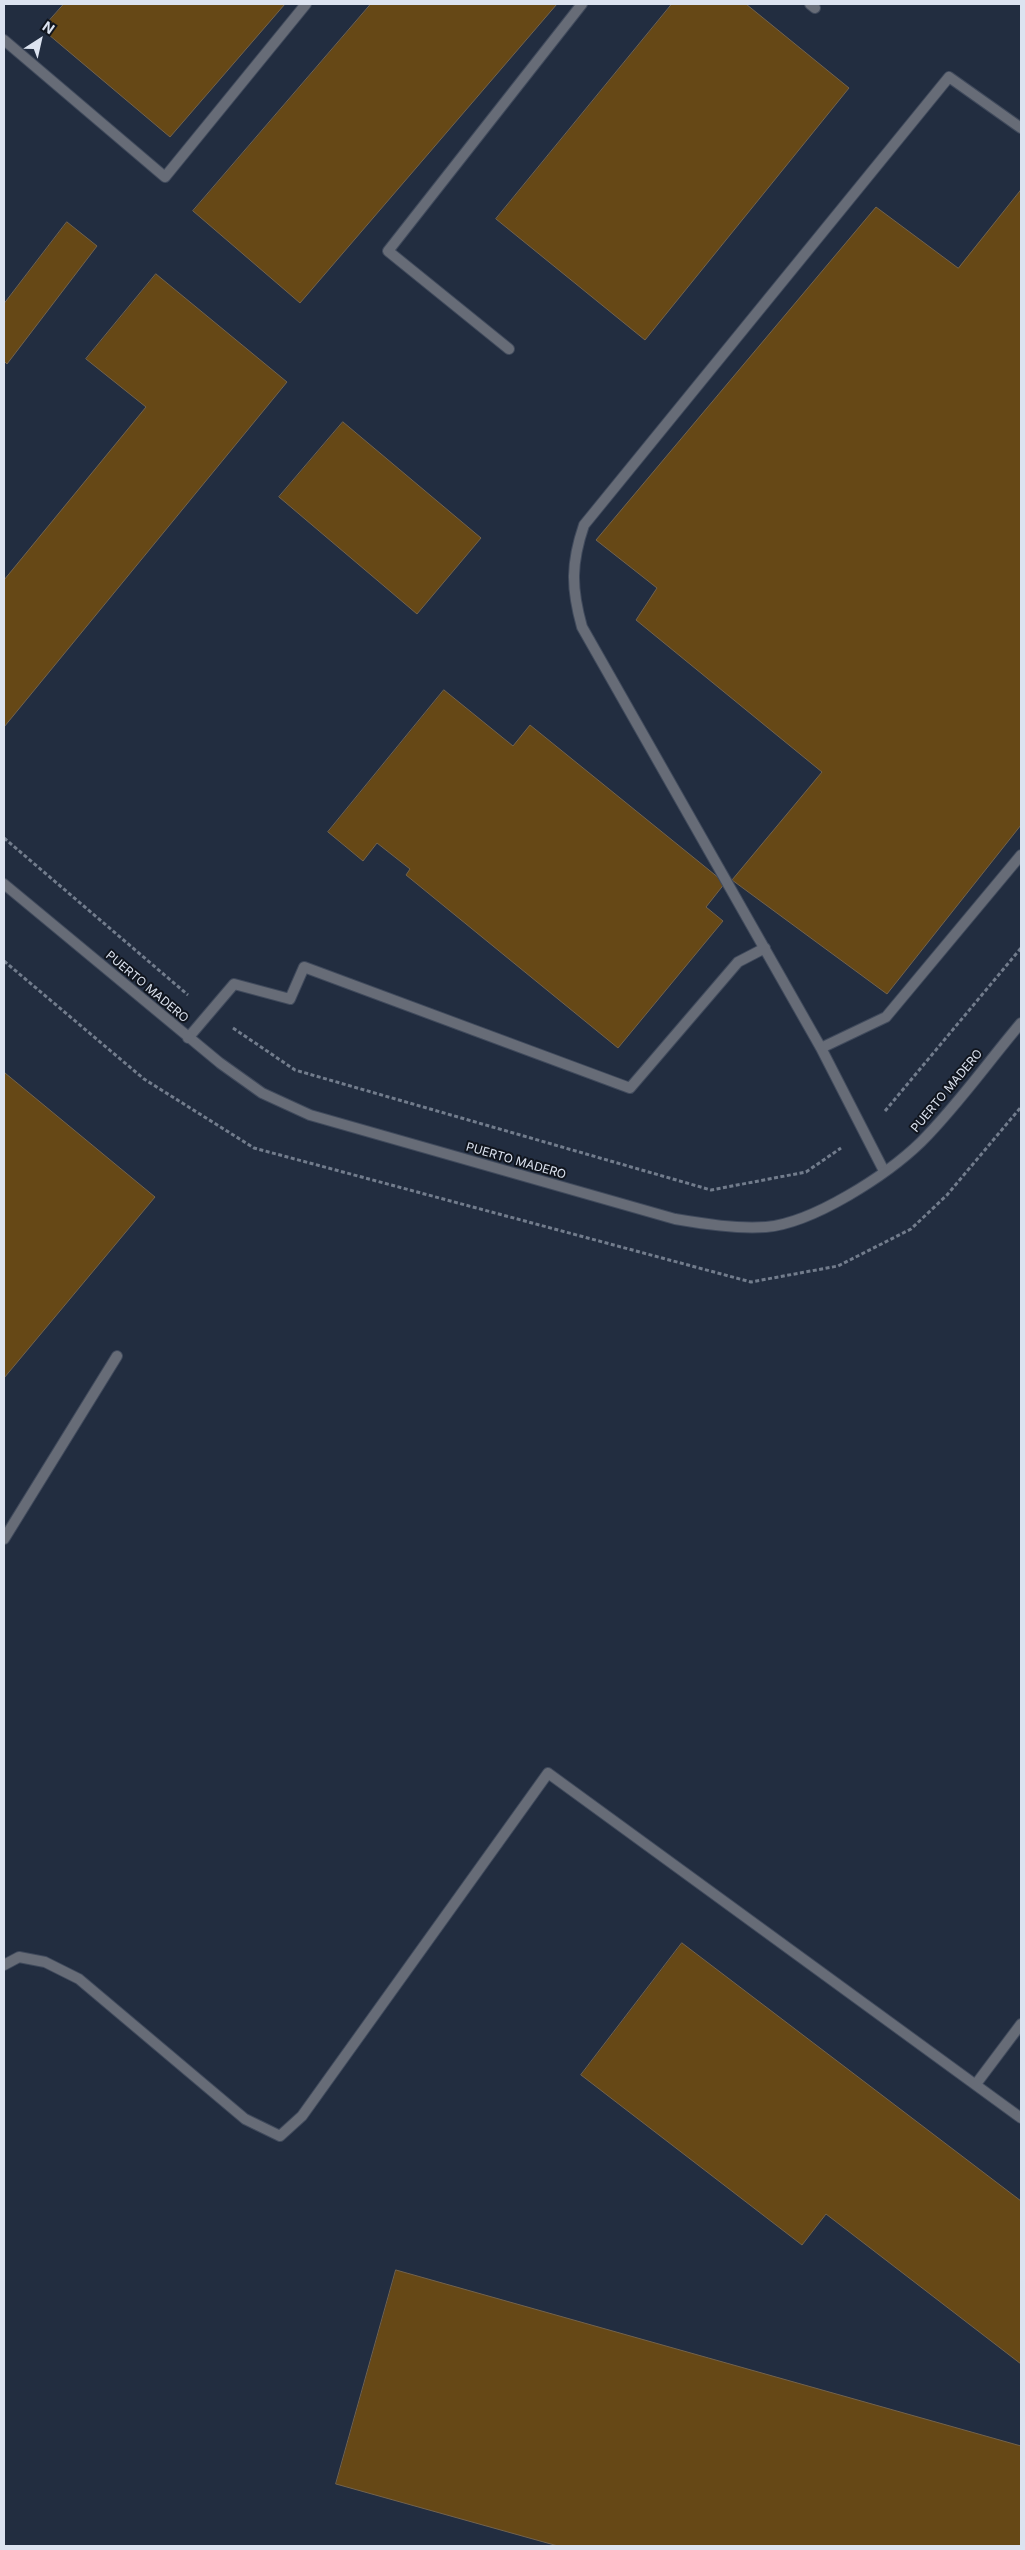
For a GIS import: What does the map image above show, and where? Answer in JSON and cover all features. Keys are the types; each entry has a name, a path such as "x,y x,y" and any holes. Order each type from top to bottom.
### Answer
{"street":[{"path":"4,40 165,176 306,4"},
{"path":"509,349 388,251 582,4"},
{"path":"884,1171 822,1048 582,627 574,602 572,576 575,550 584,525 949,77 1021,128"},
{"path":"822,1048 886,1017 1021,855"},
{"name":"PUERTO MADERO","path":"4,884 188,1038 262,1092 310,1114 675,1219 727,1227 767,1227 806,1216 844,1198 884,1171 920,1143 1021,1023"},
{"path":"188,1038 234,984 290,999 304,967 630,1088 738,962 765,948"},
{"path":"4,1539 117,1356"},
{"path":"4,1964 20,1957 45,1962 79,1979 245,2119 280,2136 302,2116 548,1773 1021,2118"},
{"path":"976,2084 1021,2024"}],"building":[{"path":"64,4 285,4 170,137 42,29"},
{"path":"371,4 557,4 300,303 193,211"},
{"path":"672,4 746,4 849,88 645,340 496,219"},
{"path":"1021,190 1021,825 887,994 732,880 822,772 636,620 657,588 596,540 876,207 958,268"},
{"path":"67,222 97,246 7,364 4,361 4,304"},
{"path":"156,274 287,382 4,727 4,580 146,407 86,359"},
{"path":"343,422 481,538 417,614 279,497"},
{"path":"444,690 513,746 530,725 725,883 706,907 723,921 618,1048 406,875 410,869 377,843 363,861 328,832"},
{"path":"5,1073 155,1197 4,1378 4,1075"},
{"path":"682,1943 1021,2201 1021,2364 826,2214 802,2245 581,2075"},
{"path":"396,2270 1021,2446 1021,2546 558,2546 336,2484"}]}
